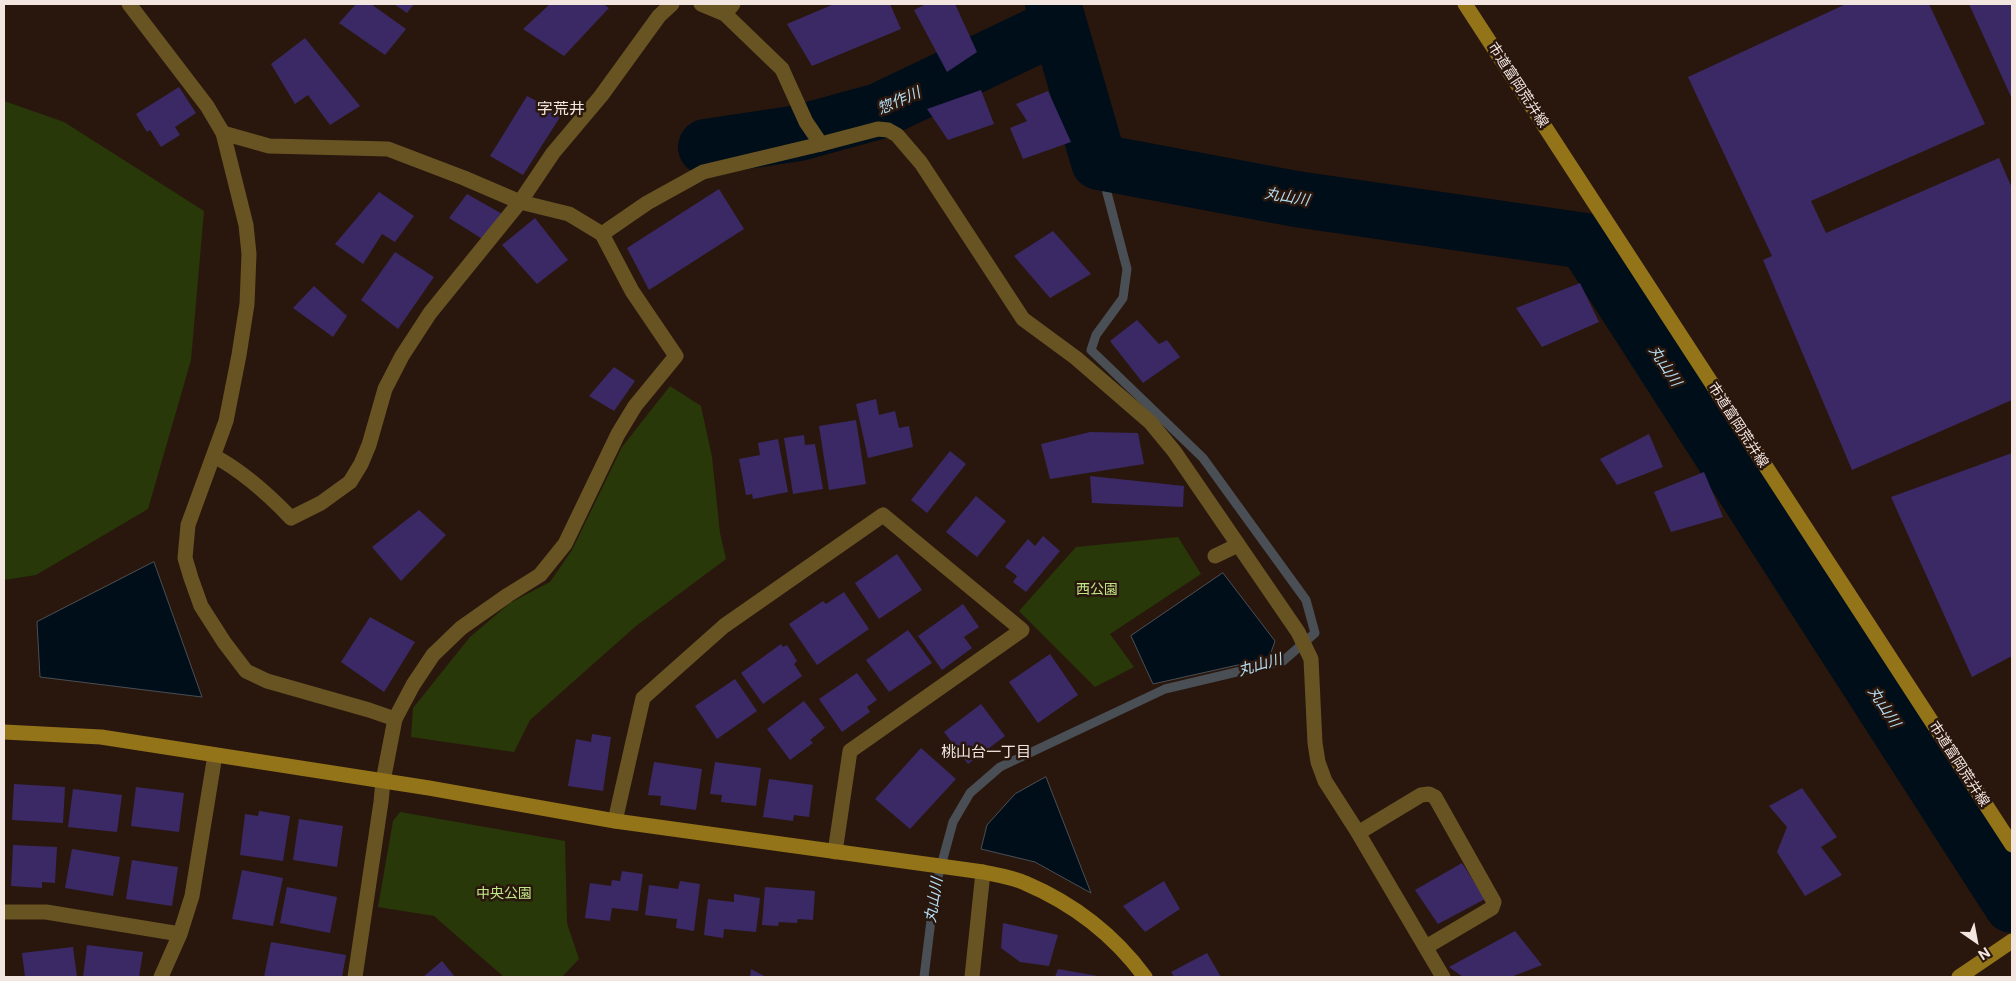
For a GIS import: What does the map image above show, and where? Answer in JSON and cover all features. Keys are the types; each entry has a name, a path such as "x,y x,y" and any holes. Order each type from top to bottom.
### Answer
{"street":[{"path":"129,4 208,106 223,132 246,225 249,254 247,304 239,355 226,421 188,525 185,558 201,606 224,642 246,671 267,680 369,710 395,720"},
{"path":"214,456 232,465 267,493 291,518 321,503 350,482 367,451 385,389 402,356 430,314 520,202 553,153 601,96 659,16 672,4"},
{"path":"701,4 729,9 782,69 806,122 821,144"},
{"name":"市道富岡荒井線","path":"1465,4 2012,845"},
{"path":"602,234 647,203 702,172 878,129 888,130 897,135 921,163 1023,319 1076,358 1150,422 1174,451 1275,596 1298,632 1311,659 1315,743 1318,762 1325,780 1444,977"},
{"path":"223,132 268,146 388,149 520,202 568,214 602,234 632,292 676,356 635,406 618,434 566,544 540,575 461,628 433,655 413,685 395,720 383,781 355,977"},
{"path":"615,821 643,698 724,626 883,515 1022,630 850,751 835,852"},
{"path":"1215,556 1238,545"},
{"path":"4,732 101,737 383,781 615,821 983,872 1023,882 1069,904 1100,928 1145,977"},
{"path":"162,977 180,934 192,896 215,755"},
{"path":"1358,833 1422,795 1428,794 1435,798 1494,902 1492,908 1426,947"},
{"path":"972,977 983,872"},
{"path":"4,912 46,912 180,934"},
{"path":"1959,977 2012,941"}],"green space":[{"path":"4,101 64,122 204,211 191,360 148,509 36,575 4,580"},
{"path":"670,386 701,406 712,457 720,533 726,559 636,626 530,720 514,752 411,737 413,708 470,637 510,603 550,582 572,550 622,447"},
{"name":"西公園","path":"1178,537 1201,574 1110,634 1134,667 1095,687 1019,611 1076,547"},
{"name":"中央公園","path":"400,812 565,841 567,923 579,959 562,977 504,977 434,916 378,907 393,821"}],"water":[{"path":"154,562 202,697 40,677 37,622"},
{"path":"1223,573 1275,641 1269,658 1153,684 1131,636"},
{"path":"1046,777 1091,893 1035,862 981,849 987,825 1015,794"}],"building":[{"path":"356,4 371,4 406,29 385,55 339,23"},
{"path":"394,4 414,4 407,13"},
{"path":"550,4 603,4 609,8 564,56 523,29"},
{"path":"834,4 890,4 901,29 812,66 787,24"},
{"path":"926,4 955,4 977,52 947,72 914,10"},
{"path":"1846,4 1929,4 1985,124 1811,201 1826,233 1999,158 2012,188 2012,400 1852,470 1763,260 1772,256 1688,77"},
{"path":"1969,4 2012,4 2012,99"},
{"path":"305,38 360,106 330,125 308,95 295,104 271,64"},
{"path":"179,87 196,113 175,127 180,135 161,147 150,130 147,132 136,114"},
{"path":"981,90 994,124 948,140 927,109"},
{"path":"1048,91 1071,142 1023,159 1010,128 1027,121 1016,104"},
{"path":"527,96 562,114 523,175 490,156"},
{"path":"719,189 744,229 649,290 627,248"},
{"path":"379,192 414,216 395,242 382,234 363,264 335,244"},
{"path":"467,194 504,215 484,240 449,218"},
{"path":"535,218 568,260 537,284 502,245"},
{"path":"1053,231 1091,274 1050,298 1014,256"},
{"path":"395,252 434,277 398,329 361,300"},
{"path":"1580,283 1599,322 1542,347 1516,308"},
{"path":"314,286 347,316 333,337 293,308"},
{"path":"1137,320 1159,344 1167,340 1180,357 1143,383 1110,341"},
{"path":"614,367 635,381 614,411 589,396"},
{"path":"876,399 879,415 895,411 899,428 909,426 913,447 868,458 856,404"},
{"path":"856,420 866,484 829,490 819,426"},
{"path":"1090,432 1138,433 1144,464 1050,479 1041,444"},
{"path":"1649,434 1663,467 1617,485 1600,459"},
{"path":"804,435 805,445 815,444 823,489 793,494 784,438"},
{"path":"778,439 788,492 753,499 752,494 746,495 739,459 760,455 758,443"},
{"path":"950,451 966,464 927,513 911,500"},
{"path":"2012,453 2012,656 1972,677 1891,497"},
{"path":"1704,472 1723,517 1671,532 1654,492"},
{"path":"1090,476 1184,486 1183,507 1092,503"},
{"path":"976,496 1006,521 977,557 946,532"},
{"path":"419,510 446,535 401,581 372,547"},
{"path":"1043,536 1060,551 1026,592 1013,582 1017,576 1005,567 1028,539 1035,546"},
{"path":"897,554 922,590 879,619 855,583"},
{"path":"844,592 869,629 817,665 789,624 823,601 826,604"},
{"path":"963,604 979,627 964,637 972,648 942,670 918,636"},
{"path":"370,617 415,642 384,692 341,662"},
{"path":"908,630 932,663 889,692 866,660"},
{"path":"781,644 783,647 787,645 797,661 794,664 802,676 763,704 741,673"},
{"path":"1050,654 1078,695 1038,723 1009,682"},
{"path":"857,673 877,700 867,707 870,712 842,732 819,699"},
{"path":"735,679 757,711 717,739 695,706"},
{"path":"804,701 825,728 810,740 813,743 790,760 767,729"},
{"path":"981,704 1005,736 968,764 944,732"},
{"path":"592,734 611,737 603,791 568,786 576,739 591,742"},
{"path":"921,748 956,779 910,829 875,799"},
{"path":"654,762 702,769 696,810 660,805 661,796 648,795"},
{"path":"715,762 761,768 756,806 721,802 722,795 710,794"},
{"path":"769,779 813,785 809,817 794,815 793,821 763,817"},
{"path":"14,784 65,787 63,823 12,820"},
{"path":"136,787 184,793 179,832 131,826"},
{"path":"1802,788 1837,837 1821,847 1842,875 1805,896 1777,852 1787,827 1769,806"},
{"path":"73,789 122,795 117,832 68,827"},
{"path":"259,811 290,816 283,861 240,855 245,814 258,816"},
{"path":"299,819 343,826 337,867 293,860"},
{"path":"13,845 57,847 55,883 42,882 42,888 11,886"},
{"path":"72,849 120,857 113,896 65,888"},
{"path":"132,860 178,867 172,906 126,899"},
{"path":"1462,863 1485,899 1438,924 1415,890"},
{"path":"242,870 283,878 273,926 232,919"},
{"path":"622,871 643,874 638,911 612,908 610,921 585,918 590,883 611,886 612,880 620,881"},
{"path":"680,881 700,884 694,931 676,928 677,919 645,915 649,885 678,889"},
{"path":"1164,881 1180,909 1145,932 1123,906"},
{"path":"287,887 337,897 330,933 280,923"},
{"path":"765,887 815,891 813,920 798,919 797,923 779,922 778,926 762,925"},
{"path":"734,894 760,898 756,932 724,929 723,938 704,935 708,899 734,902"},
{"path":"1003,923 1058,935 1049,966 1020,962 1001,948"},
{"path":"1515,931 1542,965 1511,977 1463,977 1449,967"},
{"path":"271,942 346,955 342,977 264,977"},
{"path":"87,945 143,952 139,977 83,977"},
{"path":"73,947 77,977 25,977 22,953"},
{"path":"1207,953 1221,977 1174,977 1171,972"},
{"path":"442,961 455,977 423,977"},
{"path":"751,969 766,977 750,977"},
{"path":"1058,969 1098,976 1098,977 1055,977"}],"waterway":[{"name":"丸山川","path":"1053,4 1099,162 1296,199 1585,241 2012,905"},
{"name":"惣作川","path":"706,147 799,133 879,111 1059,25"},
{"name":"丸山川","path":"924,977 935,888 953,822 970,793 1000,767 1165,689 1283,661 1315,633 1306,600 1203,458 1091,350 1096,335 1123,298 1127,269 1099,162"}],"district":[{"name":"字荒井","path":"561,109"},
{"name":"桃山台一丁目","path":"986,752"}]}
